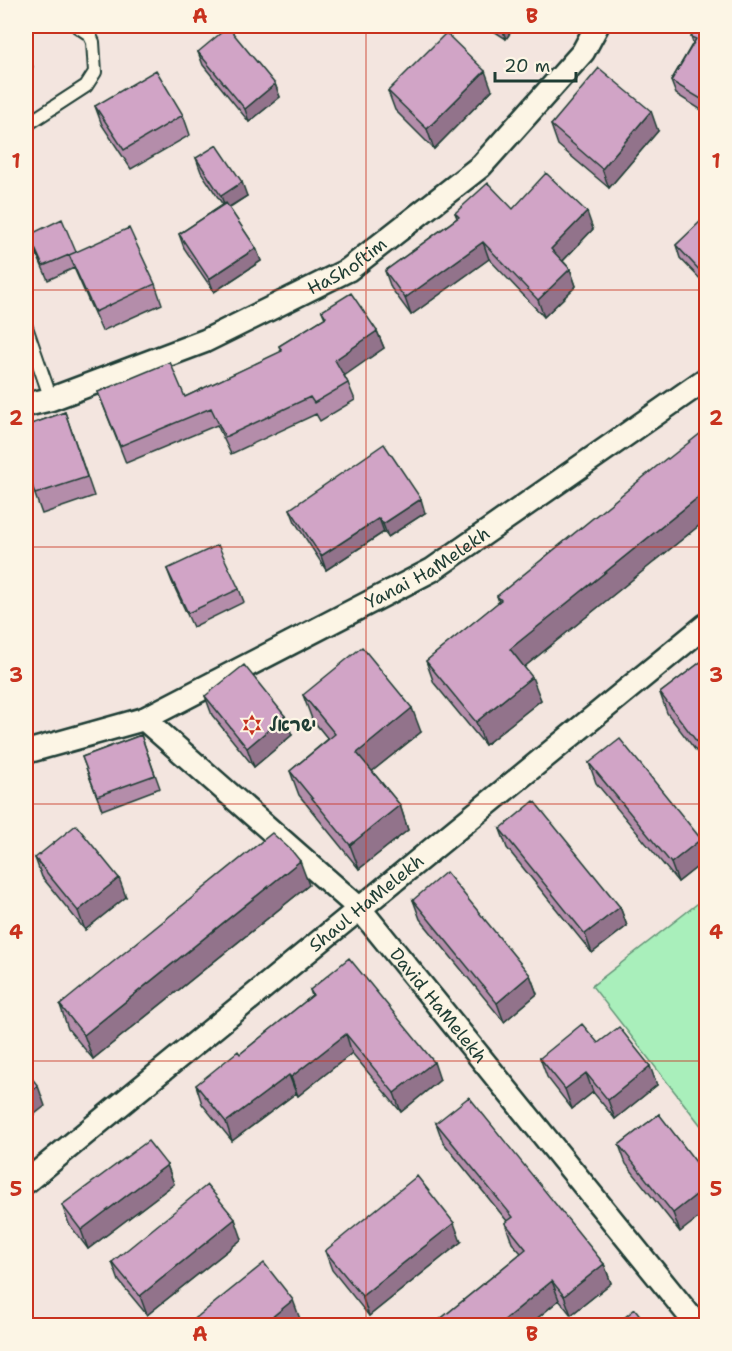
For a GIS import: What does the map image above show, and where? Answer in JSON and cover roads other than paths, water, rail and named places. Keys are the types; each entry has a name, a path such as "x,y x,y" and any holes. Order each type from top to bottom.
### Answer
{"street":[{"name":"HaShoftim","path":"26,405 51,399 204,341 348,270 481,166 583,52 597,26"},
{"name":"Yanai HaMelekh","path":"26,752 144,719 432,570 706,379"},
{"name":"Shaul HaMelekh","path":"26,1182 706,625"},
{"name":"David HaMelekh","path":"144,719 360,909 698,1326"}],"lane":[{"path":"26,125 86,86 95,72 93,42 89,34 77,26"},
{"path":"26,327 51,399"}],"place":[{"name":"ישראל","path":"252,725"}]}
